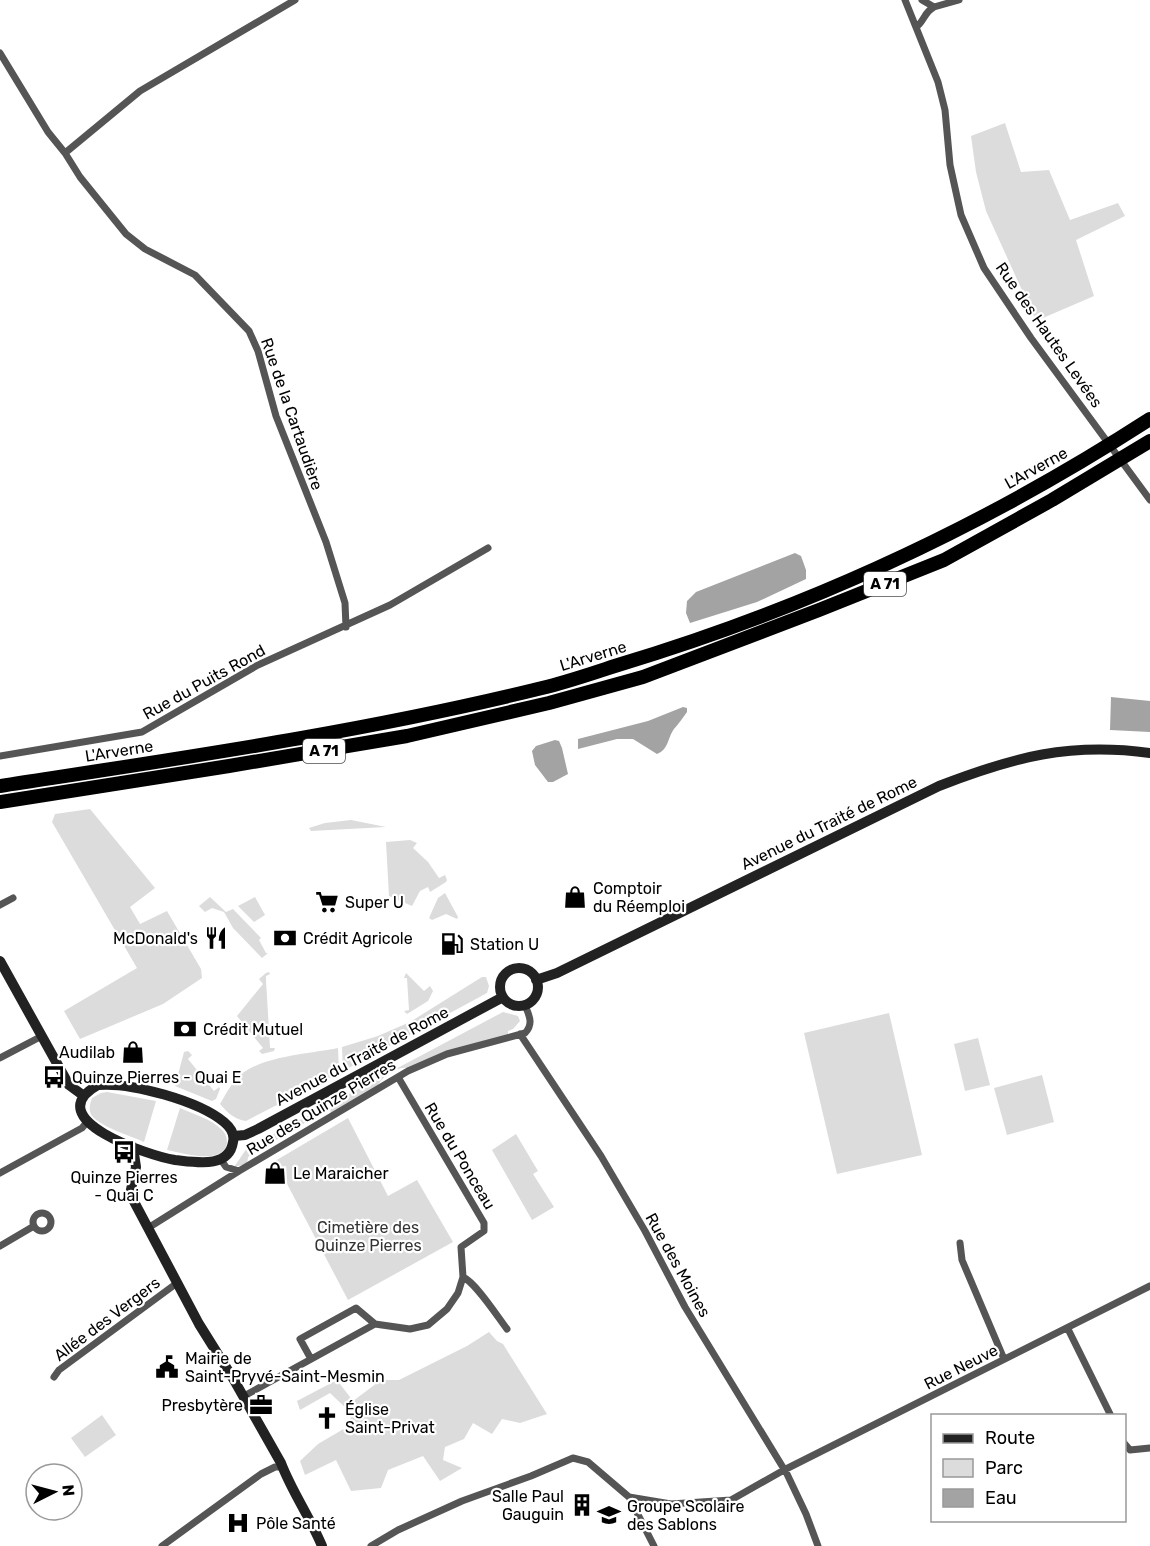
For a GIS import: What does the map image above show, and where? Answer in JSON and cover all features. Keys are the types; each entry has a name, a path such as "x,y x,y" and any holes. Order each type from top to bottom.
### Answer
{"highway":[{"name":"L'Arverne","path":"0,786 404,720 545,687 687,645 813,596 940,538 1044,483 1150,419"},
{"name":"L'Arverne","path":"0,802 407,736 549,703 642,677 944,560 1150,441"}],"main road":[{"name":"Avenue du Traité de Rome","path":"536,980 578,962 939,786 976,772 1020,758 1061,751 1095,749 1150,753"},
{"path":"0,961 69,1085 84,1096"},
{"path":"522,969 532,974 536,980 537,994 525,1005 511,1004 503,997 501,983 509,972 522,969"},
{"name":"Avenue du Traité de Rome","path":"234,1136 245,1135 258,1129 503,997"},
{"path":"104,1085 159,1094 192,1104 224,1121 234,1136 230,1151 221,1160 206,1163 162,1158 97,1130 87,1122 82,1108 84,1096 95,1087 104,1085"},
{"path":"133,1147 136,1167 130,1194 211,1344 244,1396 283,1467 316,1529 322,1546"},
{"path":"136,1167 148,1153"},
{"path":"283,1467 288,1471 330,1546"}],"street":[{"path":"65,153 140,91 296,0"},
{"name":"Rue des Hautes Levées","path":"905,0 942,96 950,165 961,215 984,268 1031,338 1150,500"},
{"path":"922,0 934,7"},
{"path":"916,27 920,25 927,10 959,0"},
{"name":"Rue de la Cartaudière","path":"0,53 48,132 80,177 126,234 145,249 195,275 249,331 258,351 276,416 326,542 345,603 346,627"},
{"name":"Rue du Puits Rond","path":"0,756 142,732 258,665 346,627 390,605 488,548"},
{"path":"0,904 13,898"},
{"path":"518,1035 528,1030 530,1025 525,1005"},
{"name":"Rue des Quinze Pierres","path":"148,1228 398,1077 447,1054 518,1035"},
{"name":"Rue des Moines","path":"518,1035 601,1156 645,1231 694,1323 784,1470 806,1514 818,1546"},
{"path":"0,1058 42,1036"},
{"name":"Rue du Ponceau","path":"311,1359 300,1339 356,1308 375,1324 410,1329 429,1325 454,1301 462,1277 461,1247 483,1233 484,1223 398,1077"},
{"path":"0,1173 82,1128 87,1122"},
{"path":"221,1160 226,1167 239,1171"},
{"path":"0,1246 34,1226"},
{"path":"960,1243 962,1260 1004,1359"},
{"path":"462,1277 473,1286 507,1329"},
{"name":"Allée des Vergers","path":"54,1377 59,1370 177,1283"},
{"name":"Rue Neuve","path":"629,1497 671,1504 731,1500 784,1470 1150,1286"},
{"path":"244,1396 375,1324"},
{"path":"1068,1329 1110,1414"},
{"path":"1126,1444 1130,1450 1150,1448"},
{"path":"371,1546 409,1525 462,1501 573,1458 588,1462 629,1497 654,1546"},
{"path":"162,1546 261,1474 275,1467 283,1467"}],"green space":[{"path":"1005,123 1021,172 1049,170 1070,220 1118,203 1125,216 1076,240 1094,296 1036,321 986,211 976,172 971,136"},
{"path":"90,809 155,888 130,907 140,924 167,911 201,969 202,978 163,1004 80,1039 64,1011 137,968 52,822 55,814"},
{"path":"351,820 386,827 311,831 309,828 325,823"},
{"path":"410,840 417,843 413,848 428,862 439,878 445,875 447,880 430,892 428,887 420,891 412,906 389,896 386,842"},
{"path":"445,893 458,917 457,919 446,914 432,920 429,918 438,898"},
{"path":"210,897 226,912 233,909 261,938 259,940 268,953 262,958 233,928 224,912 212,908 205,912 199,906"},
{"path":"255,897 265,915 254,922 238,906"},
{"path":"269,972 266,980 270,1048 275,1048 274,1051 262,1054 259,1051 263,1048 237,1016 263,984 259,979"},
{"path":"406,973 424,991 430,986 433,991 428,1001 407,1014 404,1011 409,1010 407,978 404,978"},
{"path":"482,977 486,977 489,986 487,993 343,1071 342,1047 378,1036 410,1022"},
{"path":"503,1012 518,1016 520,1021 508,1031 508,1035 408,1068 395,1070 378,1085 330,1114 331,1107 248,1157 247,1164 234,1167 247,1148"},
{"path":"889,1013 922,1155 837,1174 804,1033"},
{"path":"978,1038 990,1085 965,1091 954,1044"},
{"path":"338,1048 339,1073 246,1121 228,1113 220,1104 236,1079 248,1069 272,1060"},
{"path":"188,1051 192,1055 188,1059 214,1091 219,1087 216,1099 212,1101 175,1086 184,1052"},
{"path":"1042,1075 1054,1122 1007,1135 994,1088"},
{"path":"107,1092 156,1101 144,1142 109,1127 92,1116 90,1105 92,1098"},
{"path":"180,1108 218,1126 226,1135 227,1143 224,1150 218,1154 202,1156 167,1150"},
{"name":"Cimetière des Quinze Pierres","path":"348,1118 388,1196 417,1180 453,1242 348,1300 275,1161"},
{"path":"516,1134 538,1171 533,1174 554,1207 532,1220 492,1150"},
{"path":"489,1332 503,1344 547,1414 520,1423 502,1419 492,1434 473,1423 464,1439 445,1447 443,1460 462,1468 440,1481 423,1456 388,1470 381,1488 351,1491 336,1460 305,1475 300,1461 318,1444 352,1424 349,1411 330,1393 300,1410 297,1401 337,1380 353,1401 381,1380 399,1380 467,1346"},
{"path":"102,1415 116,1435 85,1457 71,1438"}],"water":[{"path":"795,553 801,556 806,570 806,579 757,602 690,623 686,613 687,601 696,592"},
{"path":"1111,697 1150,701 1150,732 1110,730"},
{"path":"683,707 687,708 687,712 674,729 666,747 657,754 633,739 617,739 578,749 578,739 648,721"},
{"path":"555,740 559,741 562,748 568,774 553,782 548,782 535,765 532,751 536,746"}],"place":[{"name":"Comptoir du Réemploi","path":"575,897"},
{"name":"Super U","path":"327,902"},
{"name":"McDonald's","path":"216,938"},
{"name":"Crédit Agricole","path":"285,938"},
{"name":"Station U","path":"452,944"},
{"name":"Crédit Mutuel","path":"185,1029"},
{"name":"Audilab","path":"133,1052"},
{"name":"Quinze Pierres - Quai E","path":"54,1077"},
{"name":"Quinze Pierres - Quai C","path":"124,1152"},
{"name":"Le Maraicher","path":"275,1173"},
{"name":"Mairie de Saint-Pryvé-Saint-Mesmin","path":"167,1367"},
{"name":"Presbytère","path":"261,1405"},
{"name":"Église Saint-Privat","path":"327,1418"},
{"name":"Salle Paul Gauguin","path":"582,1505"},
{"name":"Groupe Scolaire des Sablons","path":"609,1515"},
{"name":"Pôle Santé","path":"238,1523"}]}
